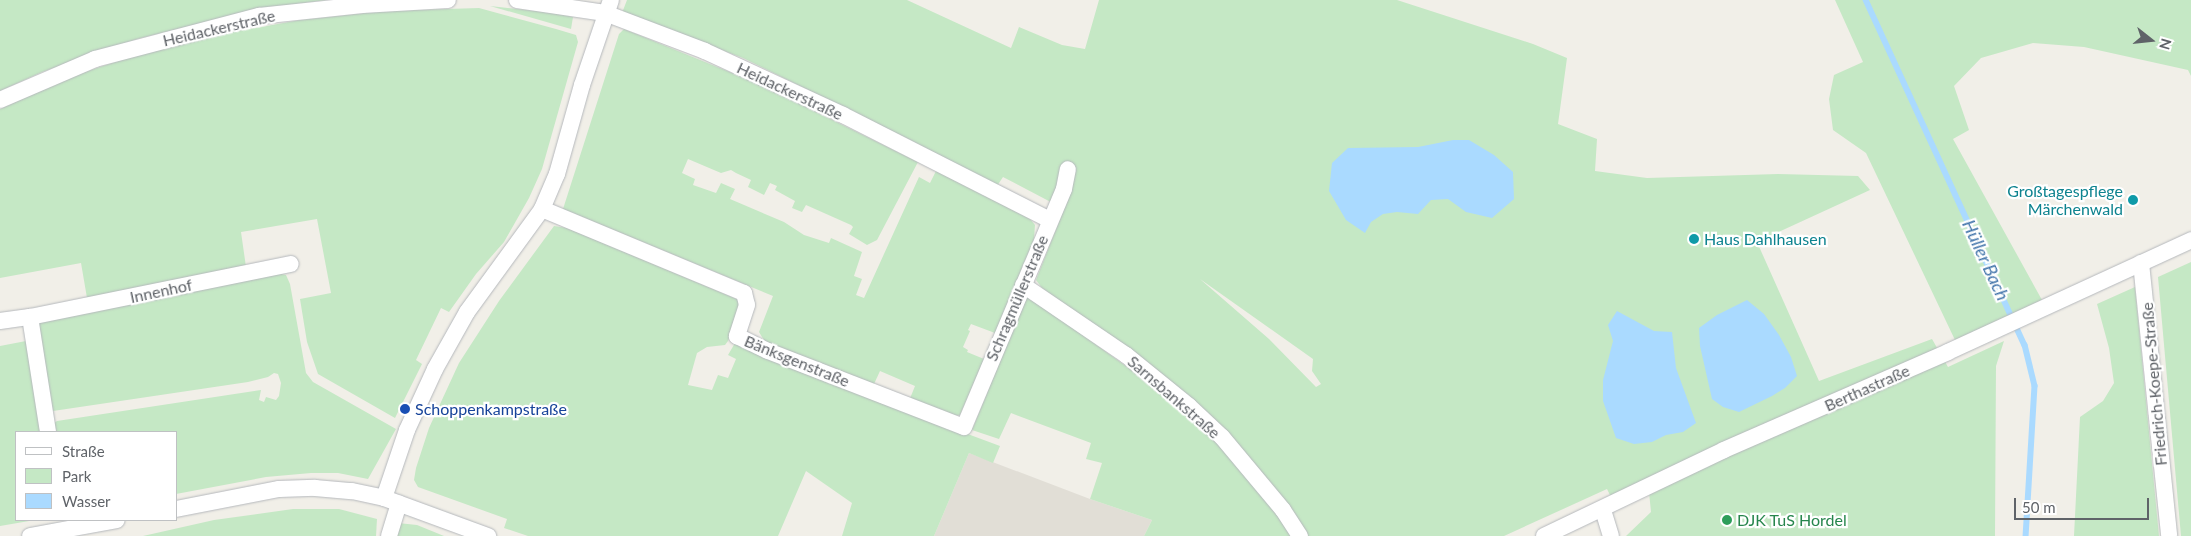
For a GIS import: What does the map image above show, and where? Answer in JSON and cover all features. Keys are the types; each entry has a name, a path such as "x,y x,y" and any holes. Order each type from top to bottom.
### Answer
{"street":[{"name":"Heidackerstraße","path":"0,100 95,59 259,16 362,5 448,0"},
{"name":"Heidackerstraße","path":"518,0 608,6 789,89 1050,220"},
{"path":"389,536 392,501 407,430 435,369 468,312 542,209 557,174 582,85 608,6"},
{"name":"Schragmüllerstraße","path":"964,427 1064,189 1068,169"},
{"name":"Bänksgenstraße","path":"542,209 744,293 747,305 737,336 768,351 964,427"},
{"name":"Berthastraße","path":"1544,536 1603,510 1724,450 2048,306 2191,240"},
{"name":"Friedrich-Koepe-Straße","path":"2141,263 2169,536"},
{"name":"Innenhof","path":"0,321 30,317 291,264"},
{"name":"Sarnsbankstraße","path":"1023,285 1126,355 1188,406 1222,437 1283,510 1300,536"},
{"path":"30,317 48,431"},
{"path":"178,509 279,489 315,488 352,491 392,501 488,536"},
{"path":"1603,510 1611,536"},
{"path":"30,536 63,525 106,521"}],"shaded area":[{"path":"969,453 1090,499 1152,520 1144,536 934,536"}],"green space":[{"path":"0,0 327,0 258,9 137,39 42,72 0,91"},
{"path":"627,0 907,0 1011,48 1019,27 1062,45 1085,49 1099,0 1397,0 1533,44 1567,58 1558,124 1597,139 1595,171 1647,178 1778,174 1858,176 1870,190 1757,242 1819,381 1932,339 1948,367 2004,341 1996,366 1995,536 1626,536 1651,512 1649,492 1614,503 1607,489 1504,536 1308,536 1291,509 1117,341 1042,288 1036,280 1064,209 1003,177 997,186 910,140 743,58 622,13","holes":["1200,279 1313,359 1312,371 1321,384 1316,387 1269,339"]},
{"path":"1835,0 2191,0 2191,76 2188,70 2084,47 2033,43 1981,58 1954,86 1969,130 1953,139 2042,300 1955,340 1866,153 1833,130 1829,99 1834,75 1863,62"},
{"path":"490,6 573,17 571,29"},
{"path":"479,8 576,35 578,42 542,169 529,198 504,242 476,274 449,312 441,308 416,360 422,364 395,418 318,374 307,342 300,299 331,293 317,219 241,232 246,267 87,298 81,263 0,278 0,109 70,77 142,53 210,36 300,20 384,11"},
{"path":"624,29 759,84 918,162 877,240 867,245 849,234 853,227 851,225 806,205 802,212 792,208 795,201 775,190 777,186 770,183 764,195 748,187 751,180 731,170 721,173 688,159 682,173 695,179 693,185 716,193 721,183 735,189 730,199 784,222 804,235 829,243 831,238 862,252 854,276 862,279 856,295 864,298 919,177 930,183 936,171 1030,219 1035,225 1034,239 995,333 971,324 968,330 970,331 963,347 968,350 967,352 984,359 960,415 953,416 909,401 915,386 880,371 874,384 765,342 759,332 773,296 563,209 619,34"},
{"path":"554,226 567,228 739,300 740,306 728,341 725,345 707,347 697,353 688,385 712,390 718,375 728,378 736,359 728,355 735,343 841,387 1000,446 993,463 969,453 934,536 842,536 852,503 806,471 778,536 528,536 504,528 507,519 418,487 414,480 416,468 429,428 459,363 499,301"},
{"path":"2191,262 2191,536 2181,536 2158,277"},
{"path":"277,273 286,275 290,284 306,373 313,382 396,429 368,479 338,473 311,473 266,477 178,494 178,431 56,431 54,423 57,421 261,390 259,400 264,402 266,397 276,400 279,396 281,383 278,374 274,373 268,377 248,382 53,411 38,332 39,322"},
{"path":"2135,287 2159,536 2074,536 2080,417 2103,401 2114,383 2109,348 2097,304"},
{"path":"1027,295 1148,382 1204,430 1241,469 1293,536 1144,536 1152,520 1090,499 1102,463 1086,459 1091,443 1011,413 999,439 972,430"},
{"path":"26,341 42,431 15,431 15,521 29,521 0,526 0,346"},
{"path":"293,509 339,509 377,519 376,536 143,536 214,520"},
{"path":"398,523 417,525 444,536 395,536"}],"water":[{"path":"1453,140 1469,140 1494,155 1513,172 1514,199 1492,218 1466,212 1448,199 1431,200 1418,214 1397,212 1383,214 1371,222 1365,233 1346,220 1329,191 1332,163 1348,148 1418,147"},
{"path":"1747,300 1764,314 1779,335 1791,357 1797,376 1785,388 1739,412 1723,407 1712,399 1700,346 1699,328 1717,315"},
{"path":"1617,311 1654,331 1672,332 1676,368 1696,423 1683,432 1666,435 1652,442 1634,444 1616,438 1603,401 1603,380 1613,341 1608,325"}],"waterway":[{"name":"Hüller Bach","path":"1866,0 2025,345 2035,386 2026,536"}],"place":[{"name":"Großtagespflege Märchenwald","path":"2133,200"},
{"name":"Haus Dahlhausen","path":"1694,239"},
{"name":"Schoppenkampstraße","path":"405,409"},
{"name":"DJK TuS Hordel","path":"1727,520"}]}
